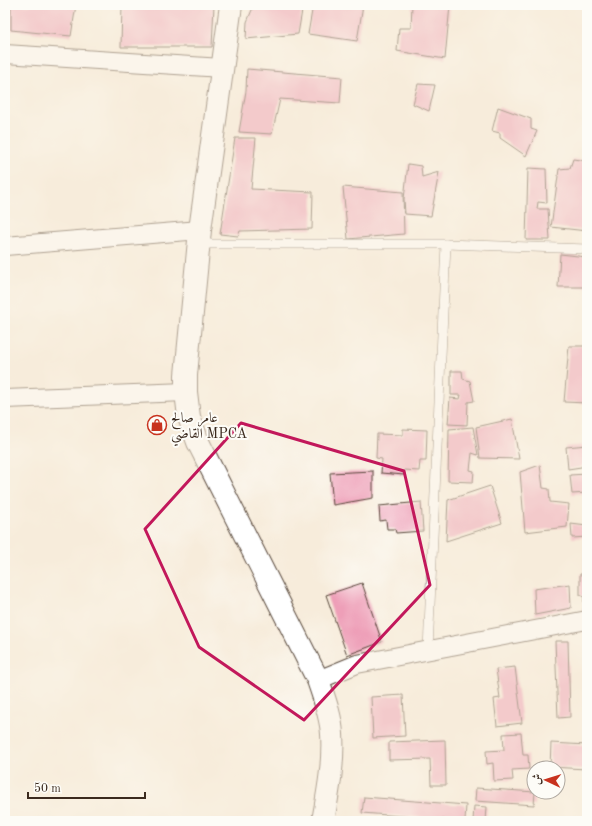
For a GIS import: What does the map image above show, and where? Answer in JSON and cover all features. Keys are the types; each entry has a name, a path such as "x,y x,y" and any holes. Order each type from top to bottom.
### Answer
{"street":[{"path":"232,5 222,68 200,237 186,375 186,392 190,417 198,442 318,680 327,704 332,734 332,760 323,821"},
{"path":"5,54 222,68"},
{"path":"5,246 200,237"},
{"path":"5,399 186,392"},
{"path":"318,680 357,664 587,620"}],"lane":[{"path":"200,237 587,249"},
{"path":"428,650 446,244"}],"highlighted area":[{"path":"241,423 404,471 430,585 304,720 199,647 145,529"}],"building":[{"path":"11,5 76,5 71,36 11,30"},
{"path":"122,5 214,5 212,47 121,47"},
{"path":"254,5 303,5 298,34 246,39 247,22"},
{"path":"313,5 363,5 357,41 308,34"},
{"path":"412,5 450,5 445,59 397,51 399,28 411,28"},
{"path":"247,69 342,77 340,103 280,99 272,134 239,132 246,91"},
{"path":"418,84 435,85 429,111 413,104"},
{"path":"498,107 531,119 531,129 537,131 526,156 500,138 500,133 492,131"},
{"path":"235,138 256,138 251,189 313,192 312,229 240,231 238,236 220,234"},
{"path":"573,159 587,161 587,231 551,227 559,169 570,168"},
{"path":"408,164 421,166 422,177 439,172 431,216 405,214 404,199"},
{"path":"528,168 546,169 547,203 538,202 537,209 548,209 550,240 526,240"},
{"path":"343,187 403,192 404,234 348,239"},
{"path":"560,254 587,257 587,287 558,287"},
{"path":"569,346 587,346 587,403 564,402"},
{"path":"451,371 462,371 463,379 470,381 474,401 468,402 467,425 448,424 450,398 460,399 461,395 451,395"},
{"path":"512,419 519,459 480,458 476,427"},
{"path":"473,427 478,455 472,453 470,470 474,471 473,482 448,481 449,429"},
{"path":"403,429 427,430 426,461 420,461 419,471 404,470 404,475 381,473 382,459 376,458 377,434 403,435"},
{"path":"587,445 587,461 581,467 568,469 566,447"},
{"path":"540,465 543,488 549,489 550,502 569,504 567,527 525,532 520,472"},
{"path":"373,471 373,498 333,505 330,473"},
{"path":"587,474 587,493 572,494 570,475"},
{"path":"490,486 502,523 446,541 448,500"},
{"path":"421,502 423,531 396,533 395,529 387,529 386,520 380,521 379,506"},
{"path":"571,524 587,526 587,537 572,538"},
{"path":"585,542 587,542 587,616 583,616 584,597 580,595 580,574 584,574"},
{"path":"362,583 382,642 347,655 326,595"},
{"path":"570,584 571,608 535,615 534,589"},
{"path":"555,641 568,641 570,717 558,718"},
{"path":"515,667 522,723 497,726 494,699 500,698 496,669"},
{"path":"403,695 405,736 373,738 371,697"},
{"path":"521,733 523,755 528,755 528,760 526,760 526,769 512,770 513,780 494,781 493,763 487,764 486,751 504,750 503,734"},
{"path":"445,740 446,785 431,785 430,759 389,760 389,742"},
{"path":"551,743 587,745 586,769 566,768 566,760 550,760"},
{"path":"476,788 526,791 526,800 534,800 534,805 475,801"},
{"path":"364,797 466,805 465,821 362,813"},
{"path":"474,806 487,807 486,821 473,821"}],"place":[{"name":"عامر صالح القاضي MPCA","path":"157,425"}]}
